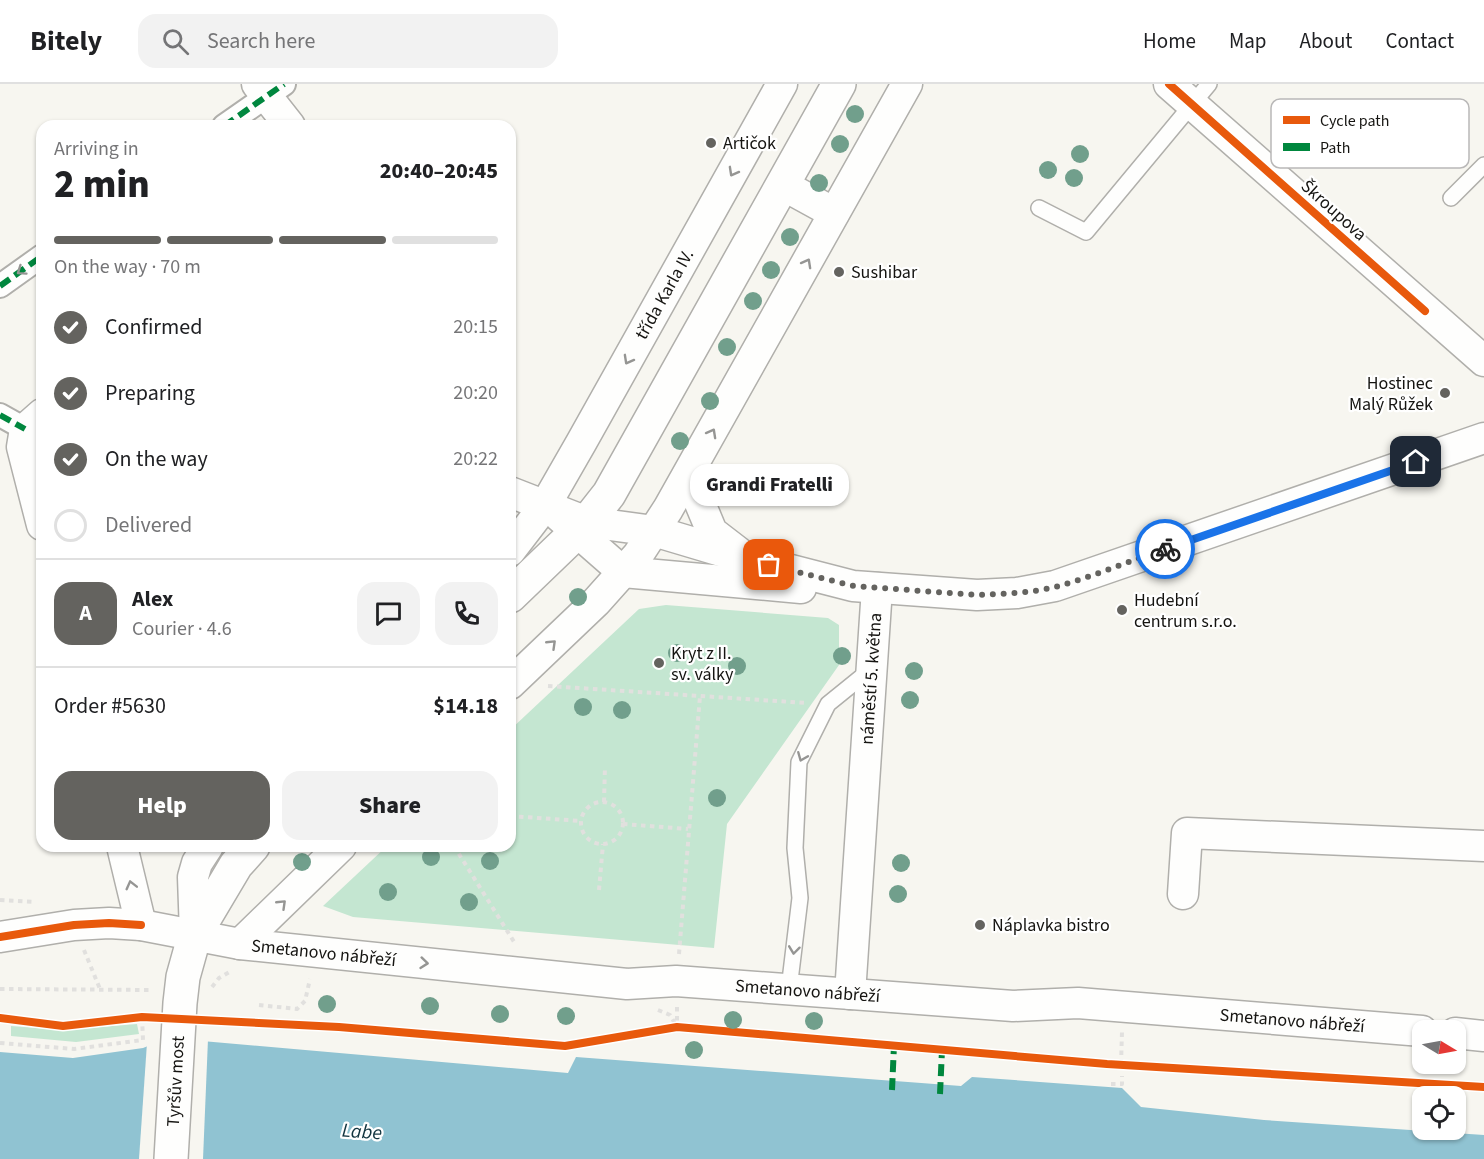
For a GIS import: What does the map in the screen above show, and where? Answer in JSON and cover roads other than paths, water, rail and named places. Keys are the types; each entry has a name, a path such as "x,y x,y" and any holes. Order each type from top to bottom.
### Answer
{"street":[{"name":"třída Karla IV.","path":"546,504 782,84"},
{"path":"516,590 582,527 609,494 839,84"},
{"path":"516,678 596,602 638,553 694,466 907,84"},
{"name":"Škroupova","path":"1169,84 1201,94 1271,162"},
{"path":"232,120 269,88 287,120"},
{"name":"Škroupova","path":"1278,168 1425,310 1484,361"},
{"path":"783,185 834,213"},
{"path":"0,286 36,260"},
{"path":"22,419 22,447 36,502"},
{"path":"516,494 546,504 582,527 638,553 818,589 865,587 977,595 1017,593 1055,586 1484,438"},
{"path":"694,466 697,496 712,532 748,559"},
{"path":"516,543 546,504"},
{"path":"582,527 638,553 748,559 865,587"},
{"name":"náměstí 5. května","path":"850,994 870,670 865,587"},
{"path":"1183,894 1187,833 1484,846"},
{"path":"123,852 141,925"},
{"path":"195,934 193,876 197,863 204,852"},
{"path":"195,934 236,865 248,852"},
{"path":"240,944 335,852"},
{"name":"Smetanovo nábřeží","path":"0,937 109,922 195,934 240,944 627,984 676,981 1013,1006 1078,1004 1412,1030"},
{"name":"Tyršův most","path":"171,1159 162,1006 183,977 195,934"},
{"path":"1466,1034 1484,1036"}],"lane":[{"path":"1039,208 1086,232 1201,94"},
{"path":"1451,198 1484,165"},
{"path":"789,989 800,898 795,848 799,762 828,704 870,670"}],"water":[{"name":"Labe","path":"168,1038 568,1073 576,1057 961,1086 972,1077 1122,1088 1141,1107 1264,1120 1412,1130 1412,1140 1466,1140 1466,1134 1484,1135 1484,1159 0,1159 0,1052 73,1058 143,1048"}],"place":[{"name":"Artičok","path":"711,143"},
{"name":"Sushibar","path":"839,272"},
{"name":"Hostinec Malý Růžek","path":"1445,393"},
{"name":"Grandi Fratelli","path":"769,565"},
{"name":"Hudební centrum s.r.o.","path":"1122,610"},
{"name":"Kryt z II. sv. války","path":"659,663"},
{"name":"Náplavka bistro","path":"980,925"}]}
